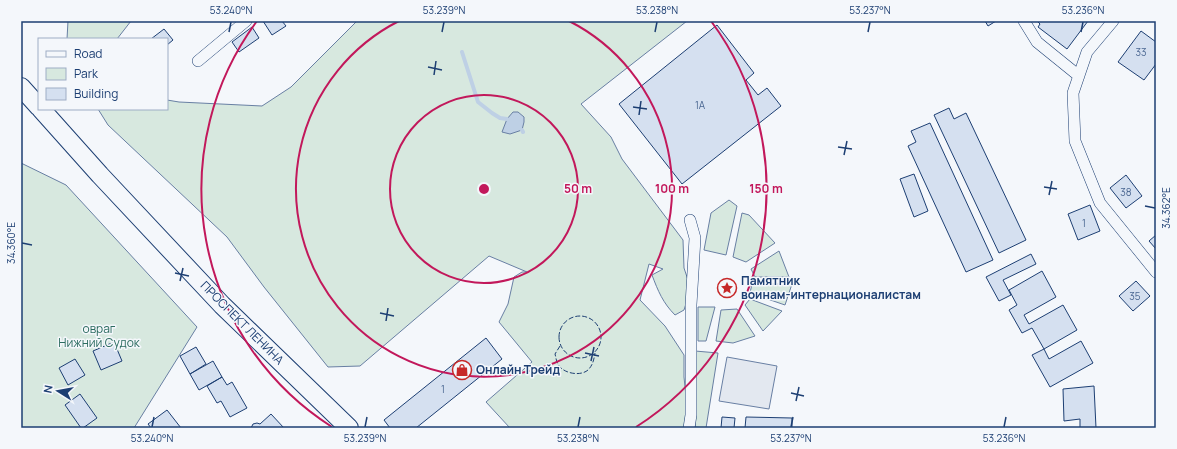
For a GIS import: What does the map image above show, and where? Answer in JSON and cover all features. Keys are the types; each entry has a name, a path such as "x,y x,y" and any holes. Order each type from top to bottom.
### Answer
{"main road":[{"name":"ПРОСПЕКТ ЛЕНИНА","path":"21,87 38,106"},
{"name":"ПРОСПЕКТ ЛЕНИНА","path":"42,110 100,175 222,305 349,428"}],"street":[{"path":"198,61 246,21"},
{"path":"1024,21 1037,42 1079,76"},
{"path":"1113,21 1087,52 1073,93 1075,141 1100,203 1156,272"},
{"path":"689,428 691,415 691,305 695,255 695,238 690,220"}],"green space":[{"path":"68,21 131,21 118,38 67,38"},
{"path":"357,21 687,21 581,104 611,137 622,159 683,240 684,268 690,286 684,310 675,315 667,306 652,275 663,269 649,264 640,300 665,326 684,355 684,377 687,407 684,428 510,428 486,402 532,362 499,322 508,304 514,277 522,272 527,272 489,256 360,366 328,367 264,287 227,237 108,125 99,110 168,110 168,100 262,106 291,87"},
{"name":"овраг Нижний Судок","path":"21,163 66,185 197,327 134,428 21,428"},
{"path":"729,200 737,206 726,255 704,250 711,213"},
{"path":"742,213 749,215 775,243 746,262 733,257"},
{"path":"779,251 789,277 755,277 751,269"},
{"path":"752,284 792,284 785,305 750,293"},
{"path":"750,299 782,311 763,331 745,305"},
{"path":"698,307 715,307 706,341 698,341"},
{"path":"737,309 755,336 733,343 716,341 721,310"},
{"path":"695,351 718,353 706,428 695,427"}],"shaded area":[{"path":"727,357 777,366 769,409 719,401"}],"water":[{"path":"513,112 518,112 524,117 522,130 510,134 502,132 507,119"}],"building":[{"path":"263,21 282,21 286,26 272,35"},
{"path":"985,21 996,21 988,26"},
{"path":"1037,21 1088,21 1067,49 1038,27 1040,24"},
{"path":"717,25 754,73 746,80 758,95 767,88 781,106 682,184 619,104"},
{"path":"252,27 259,38 239,52 232,42"},
{"path":"164,29 173,40 168,44 168,38 152,38"},
{"path":"1141,31 1156,42 1156,64 1144,80 1118,62"},
{"path":"949,108 954,119 966,113 1026,240 999,253 934,115"},
{"path":"930,123 993,260 966,272 908,146 916,142 911,131"},
{"path":"914,174 928,211 914,217 900,179"},
{"path":"1126,175 1142,196 1126,208 1110,188"},
{"path":"1090,205 1100,231 1078,240 1068,214"},
{"path":"1156,235 1156,249 1149,241"},
{"path":"1031,254 1036,264 1003,280 1011,295 999,301 986,277"},
{"path":"1042,271 1056,297 1024,315 1029,324 1063,305 1077,330 1044,349 1032,328 1022,333 1009,310 1017,305 1009,290"},
{"path":"1136,281 1150,296 1133,311 1119,296"},
{"path":"486,338 502,359 416,428 390,428 384,420"},
{"path":"1081,341 1093,363 1050,387 1032,355 1044,349 1049,359"},
{"path":"114,342 122,361 101,370 93,351"},
{"path":"196,347 206,364 190,374 180,356"},
{"path":"75,359 85,375 68,385 59,368"},
{"path":"213,361 222,377 199,390 190,374"},
{"path":"222,377 227,385 232,382 247,408 230,417 221,401 217,403 207,386"},
{"path":"1094,386 1096,428 1080,428 1080,419 1064,421 1063,389"},
{"path":"80,394 97,418 83,428 81,428 65,405"},
{"path":"167,410 181,428 151,428 148,424"},
{"path":"271,414 284,428 251,428 253,424 260,424"},
{"path":"722,417 735,418 734,428 721,428"},
{"path":"746,417 792,418 792,428 745,428"}],"waterway":[{"path":"462,52 478,102 500,118 507,119"}],"fence":[{"path":"576,316 584,316 592,319 598,325 601,337 598,349 592,355 584,358 576,358 568,355 562,349 559,341 559,333 562,325 568,319 576,316"},
{"path":"560,346 555,354 557,363 563,370 576,374 585,372 590,368 594,360 595,353"}],"place":[{"name":"Памятник воинам-интернационалистам","path":"727,288"},
{"name":"Онлайн Трейд","path":"462,370"}]}
